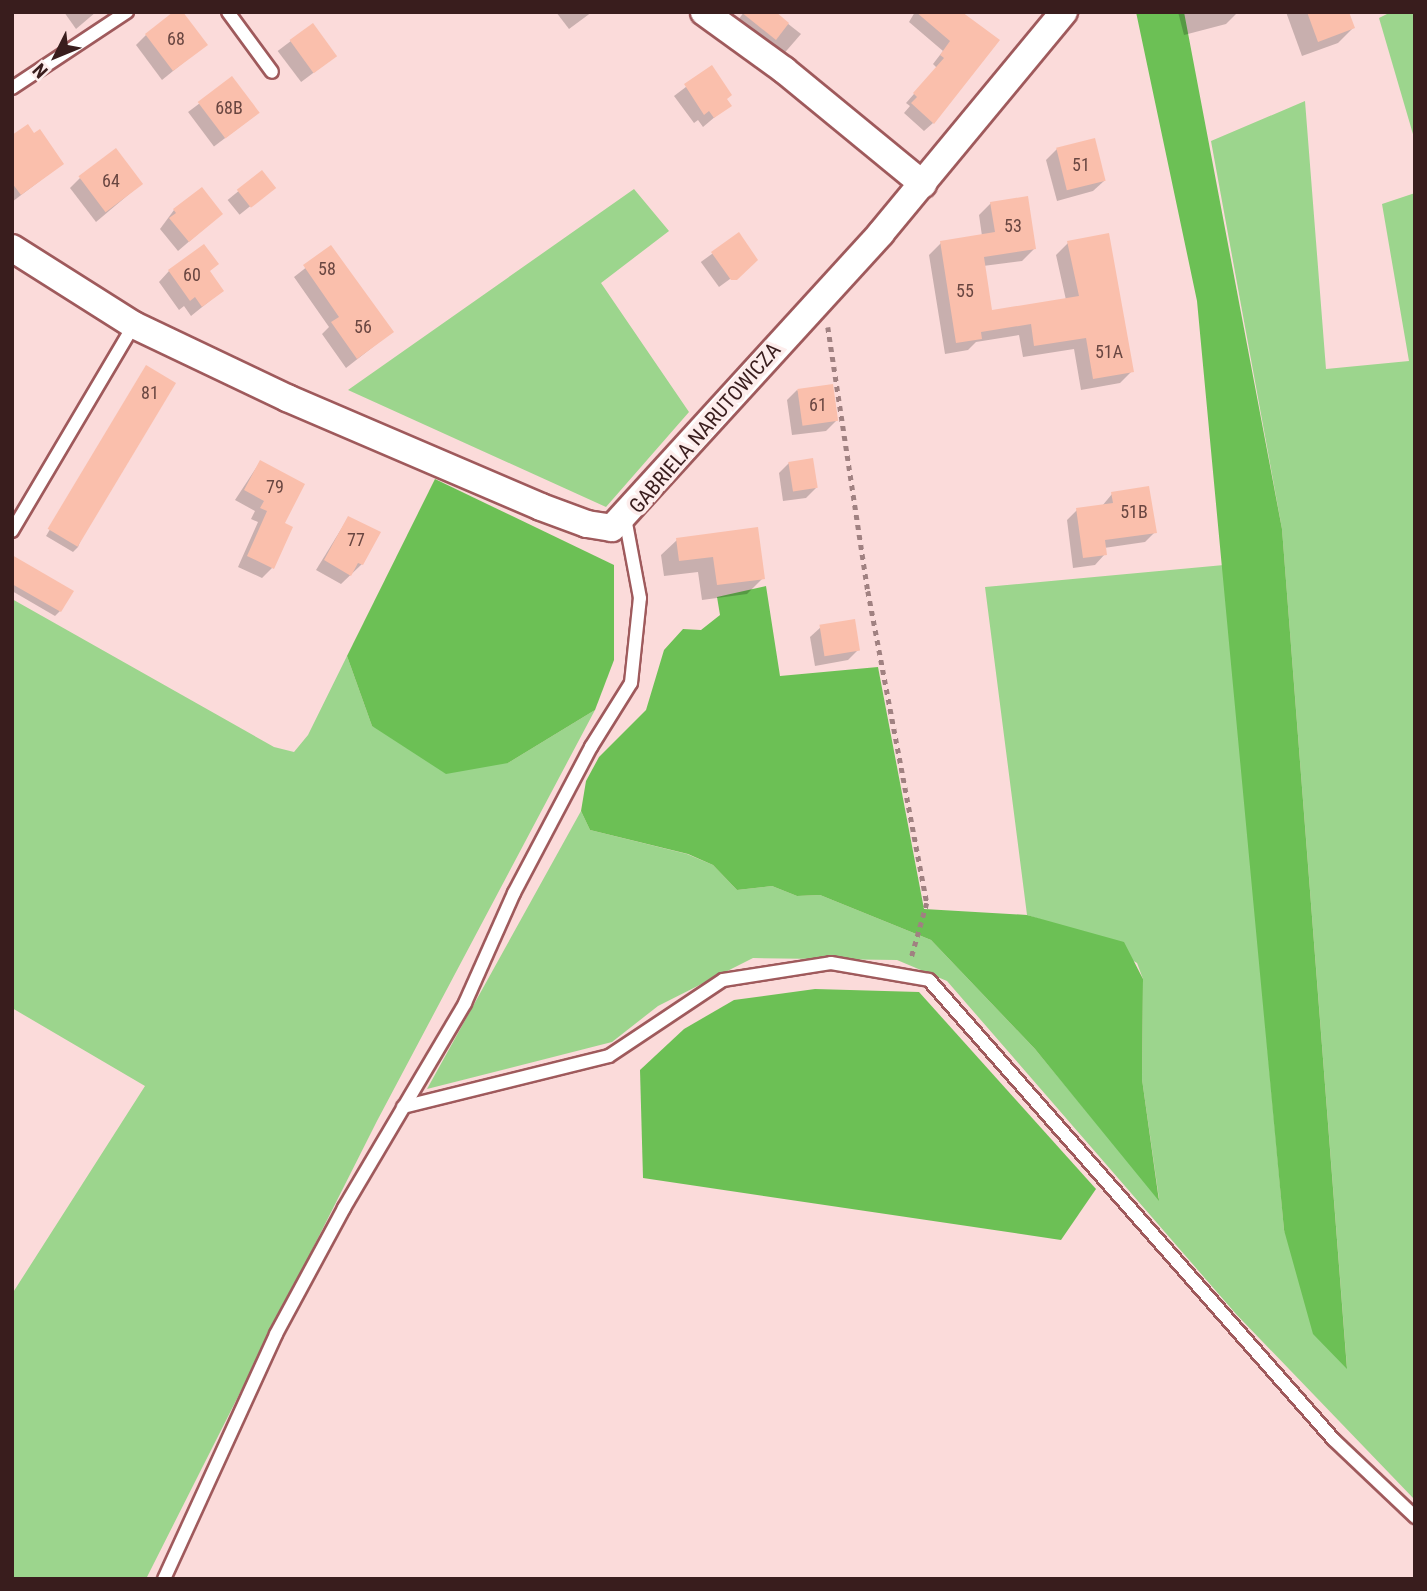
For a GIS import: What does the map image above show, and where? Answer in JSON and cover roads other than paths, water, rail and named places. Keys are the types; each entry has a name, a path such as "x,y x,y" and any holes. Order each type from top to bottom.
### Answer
{"street":[{"path":"704,12 784,70 923,184"},
{"name":"GABRIELA NARUTOWICZA","path":"12,248 134,325 287,398 541,507 587,524 612,528 625,518 923,184 1064,12"}],"lane":[{"path":"12,88 127,12"},
{"path":"228,12 272,72"},
{"path":"12,531 134,325"},
{"path":"164,1579 276,1334 403,1107 465,1003 514,894 591,747 631,682 640,598 625,518"},
{"path":"403,1107 609,1056 723,980 831,963 929,980 1334,1440 1415,1517"}]}
